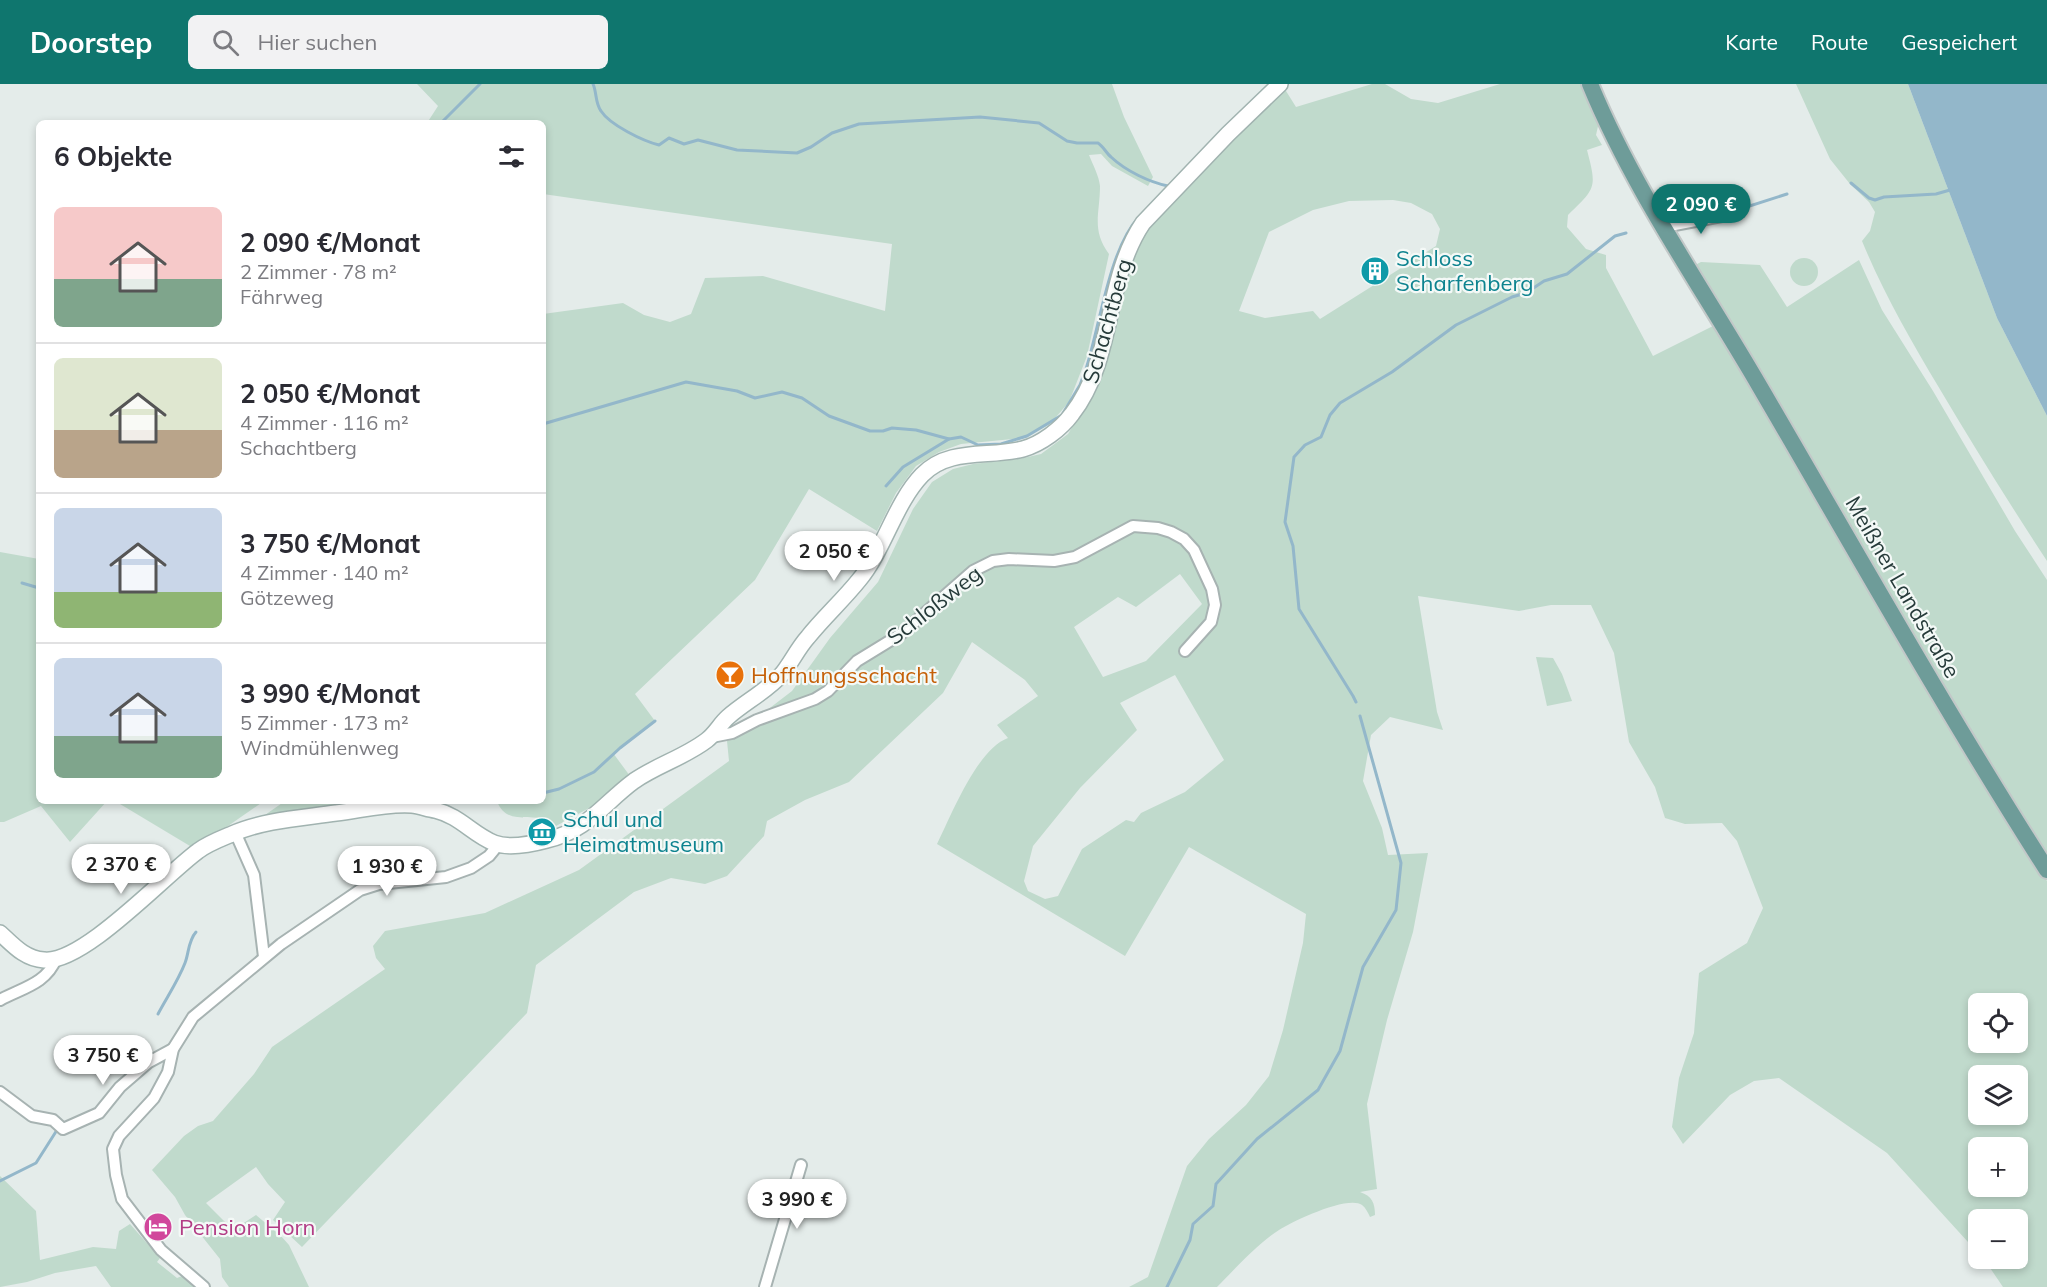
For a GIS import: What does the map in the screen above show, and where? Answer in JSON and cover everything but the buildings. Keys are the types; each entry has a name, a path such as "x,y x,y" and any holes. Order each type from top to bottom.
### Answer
{"main road":[{"name":"Meißner Landstraße","path":"1590,84 1621,153 1664,227 1997,791 2047,870"}],"street":[{"name":"Schachtberg","path":"498,845 514,846 560,837 589,821 635,780 684,755 712,737 723,722 781,675 805,640 860,580 911,489 931,467 965,454 1025,449 1044,440 1070,417 1085,396 1093,378 1117,281 1130,244 1143,223 1228,134 1280,84"},
{"path":"1664,227 1732,214"},
{"name":"Schloßweg","path":"712,737 732,733 758,720 815,699 828,691 857,661 901,634 973,571 993,561 1009,559 1054,561 1075,557 1133,526 1158,528 1184,539 1194,550 1212,589 1215,605 1211,622 1185,651"},
{"path":"0,933 20,952 47,961 74,953 121,918 199,850 235,832 261,824 384,806 412,805 459,819 498,845 489,856 471,867 446,877 379,884 360,890 264,957 193,1017 173,1049 168,1072 154,1098 119,1136 113,1149 122,1199 161,1250 204,1287"},
{"path":"235,832 254,875 264,957"},
{"path":"0,1000 34,986 52,970 56,959"},
{"path":"0,1092 32,1116 53,1120 63,1130 99,1113 120,1087 149,1062 173,1049"},
{"path":"765,1287 801,1165"}],"green space":[{"path":"417,84 1112,84 1124,117 1153,177 1148,186 1112,166 1101,154 1089,155 1100,186 1098,229 1103,245 1109,254 1087,356 1069,402 1050,424 1024,438 961,444 939,452 916,466 896,493 877,531 809,489 755,580 635,694 655,721 613,753 630,776 591,807 556,826 549,820 541,818 506,814 498,804 546,804 546,314 623,303 644,315 670,322 691,314 705,278 763,276 885,311 892,244 546,194 546,120 429,120 438,106"},
{"path":"1372,84 1385,84 1411,99 1438,103 1500,84 1582,84 1599,122 1596,135 1602,145 1587,150 1592,172 1592,187 1568,215 1567,227 1586,249 1606,255 1606,268 1653,356 1713,326 1705,311 1709,313 2022,843 2047,881 2047,1287 2003,1287 1991,1269 2028,1269 2028,1209 1968,1209 1968,1242 1887,1153 1779,1078 1754,1081 1730,1095 1683,1144 1672,1127 1679,1078 1694,1033 1699,973 1747,943 1763,908 1737,841 1722,823 1685,824 1665,818 1655,787 1629,742 1614,653 1591,605 1551,605 1519,611 1418,596 1437,712 1443,730 1390,717 1371,735 1363,781 1382,828 1388,855 1428,853 1413,932 1387,1020 1367,1104 1377,1189 1360,1192 1372,1200 1375,1215 1370,1217 1362,1205 1345,1203 1308,1215 1271,1235 1217,1287 1129,1287 1148,1277 1187,1166 1209,1139 1246,1105 1269,1076 1283,1030 1303,943 1306,914 1189,847 1125,956 937,844 957,801 976,769 986,755 1008,738 997,725 1038,696 1025,680 972,642 943,693 849,782 805,800 767,821 764,836 727,876 705,884 671,878 634,892 536,965 527,1013 302,1247 273,1220 285,1202 256,1167 206,1203 233,1230 256,1215 289,1245 309,1287 229,1287 222,1277 220,1259 185,1215 175,1197 152,1170 184,1136 198,1126 213,1121 254,1074 272,1047 385,969 376,958 373,946 385,931 485,913 579,870 729,761 727,741 792,691 830,638 878,582 913,509 932,482 953,469 1041,454 1068,434 1089,399 1121,286 1139,238 1280,89 1286,91 1296,107","holes":["1393,200 1411,203 1432,214 1440,229 1436,246 1320,319 1313,311 1265,318 1239,311 1269,232 1313,210 1349,201","1180,574 1202,604 1146,661 1103,677 1074,627 1118,597 1136,607","1175,675 1224,760 1185,792 1141,813 1134,822 1126,820 1082,849 1058,896 1045,899 1028,891 1024,881 1033,846 1080,788 1137,730 1120,703"]},
{"path":"1796,84 1908,84 1997,318 2047,416 2047,561 1964,430 1897,315 1862,241 1870,231 1875,212 1869,202 1850,184 1830,159"},
{"path":"1804,258 1814,262 1818,272 1814,282 1804,286 1794,282 1790,272 1794,262"},
{"path":"1859,260 1882,310 2047,580 2047,859 1973,740 1695,265 1701,262 1760,265 1787,307"},
{"path":"0,552 36,558 36,804 104,804 70,842 41,806 0,822"},
{"path":"1536,657 1553,658 1572,701 1547,706"},
{"path":"120,804 260,804 195,849"},
{"path":"281,804 363,804 265,815"},
{"path":"0,1176 36,1211 40,1260 93,1247 116,1249 119,1231 130,1224 160,1258 157,1262 177,1278 182,1276 196,1287 111,1287 96,1266 55,1273 27,1282 0,1287"}],"water":[{"path":"1908,84 2047,84 2047,416 1997,318"}],"waterway":[{"path":"444,120 480,84"},
{"path":"593,84 598,105 605,116 627,132 659,145 669,138 684,144 698,140 737,150 797,153 832,133 859,124 980,117 1039,123 1067,141 1098,143 1111,157 1131,171 1168,186"},
{"path":"1851,183 1869,198 1875,200 1884,197 1936,194 1950,190"},
{"path":"1734,211 1787,194"},
{"path":"886,486 903,467 949,439 961,437 978,445 1001,444 1027,436 1062,415 1080,385 1086,369 1106,289 1120,248 1139,217"},
{"path":"1356,702 1299,609 1293,546 1285,522 1294,457 1305,445 1321,437 1330,415 1340,403 1392,372 1456,325 1512,297 1526,293 1544,281 1567,274 1615,236 1626,233"},
{"path":"546,423 686,382 737,391 755,398 782,392 802,398 829,416 870,431 892,428 916,430 949,439"},
{"path":"22,583 36,587"},
{"path":"1167,1287 1190,1240 1193,1224 1213,1206 1216,1184 1257,1139 1318,1090 1340,1051 1363,967 1396,910 1401,863 1360,716"},
{"path":"546,792 559,789 594,772 655,721"},
{"path":"158,1014 176,983 191,939 196,932"},
{"path":"0,1181 36,1163 57,1130"}],"place":[{"name":"Schloss Scharfenberg","path":"1375,271"},
{"name":"Hoffnungsschacht","path":"730,675"},
{"name":"Schul und Heimatmuseum","path":"542,832"},
{"name":"Pension Horn","path":"158,1227"}]}
